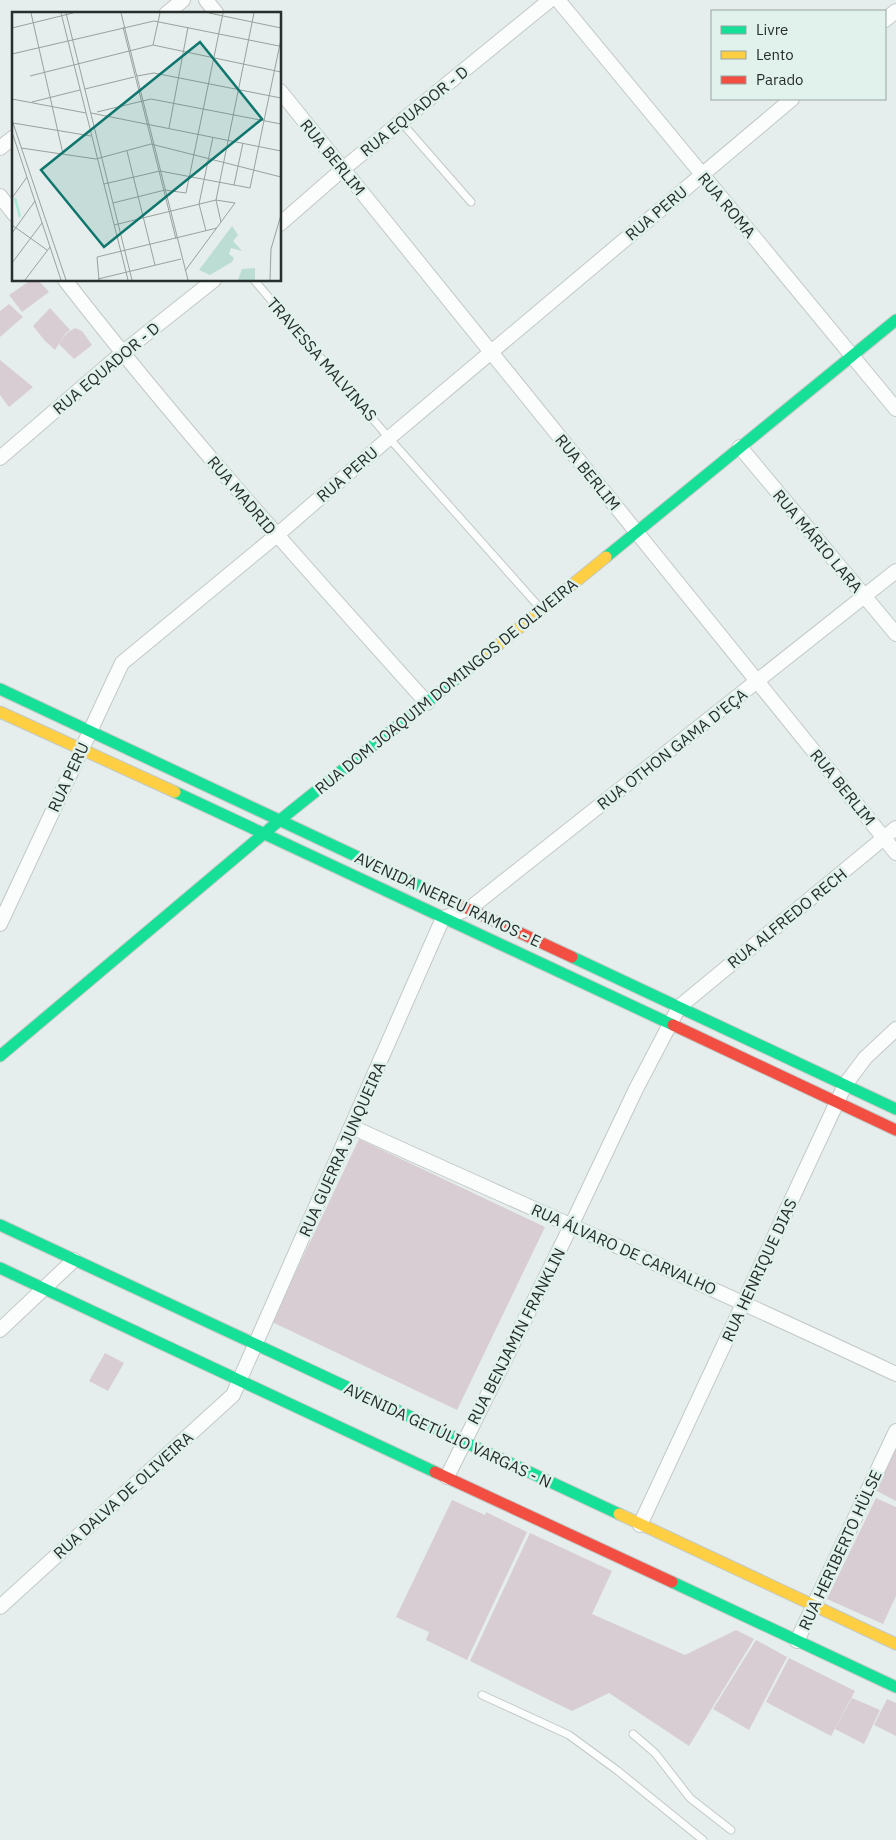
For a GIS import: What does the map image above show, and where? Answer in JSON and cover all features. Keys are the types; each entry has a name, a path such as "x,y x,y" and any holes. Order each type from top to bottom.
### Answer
{"street":[{"path":"168,12 183,0"},
{"path":"206,0 215,12"},
{"name":"RUA EQUADOR - D","path":"281,223 343,169 550,0"},
{"name":"RUA ROMA","path":"558,0 896,410"},
{"path":"886,19 896,11"},
{"name":"RUA BERLIM","path":"281,92 896,852"},
{"name":"RUA PERU","path":"0,924 122,663 277,535 389,438 791,100"},
{"path":"0,148 12,139"},
{"path":"0,196 12,211"},
{"name":"RUA MADRID","path":"66,281 122,353 277,535 427,703"},
{"name":"RUA EQUADOR - D","path":"0,458 122,353 213,281"},
{"name":"RUA DOM JOAQUIM DOMINGOS DE OLIVEIRA","path":"0,1056 280,820 427,703 896,320"},
{"name":"RUA MÁRIO LARA","path":"740,447 896,634"},
{"name":"RUA OTHON GAMA D'EÇA","path":"444,918 470,909 896,571"},
{"name":"AVENIDA NEREU RAMOS - E","path":"0,689 896,1109"},
{"name":"AVENIDA NEREU RAMOS - E","path":"0,712 81,748 896,1130"},
{"name":"RUA ALFREDO RECH","path":"679,1007 896,828"},
{"path":"368,882 377,865"},
{"name":"RUA GUERRA JUNQUEIRA","path":"240,1381 444,918"},
{"name":"RUA BENJAMIN FRANKLIN","path":"447,1477 571,1226 636,1089 679,1007"},
{"name":"RUA HENRIQUE DIAS","path":"640,1525 845,1085 865,1058 896,1029"},
{"name":"RUA ÁLVARO DE CARVALHO","path":"352,1127 744,1302 896,1374"},
{"name":"AVENIDA GETÚLIO VARGAS - N","path":"0,1225 896,1644"},
{"path":"0,1330 74,1260"},
{"path":"0,1268 896,1687"},
{"name":"RUA DALVA DE OLIVEIRA","path":"3,1599 233,1395 240,1381"},
{"name":"RUA HERIBERTO HÜLSE","path":"797,1641 896,1431"}],"lane":[{"path":"401,122 471,202"},
{"name":"TRAVESSA MALVINAS","path":"255,281 389,438 541,609"},
{"path":"482,1695 569,1735 618,1771 668,1814 704,1840"},
{"path":"634,1734 655,1753 690,1798 731,1830"}],"building":[{"path":"30,281 39,281 49,292 22,312 9,295"},
{"path":"9,304 23,317 0,337 0,311"},
{"path":"50,308 70,330 55,350 33,326"},
{"path":"75,328 82,331 92,345 74,359 59,344 67,333"},
{"path":"0,360 33,387 9,407 0,395"},
{"path":"359,1139 545,1227 457,1410 272,1322"},
{"path":"105,1353 124,1363 108,1391 89,1381"},
{"path":"896,1445 896,1501 875,1490"},
{"path":"876,1498 896,1507 896,1596 883,1624 827,1599"},
{"path":"452,1500 485,1515 486,1512 527,1532 467,1660 426,1640 429,1632 396,1617"},
{"path":"530,1533 612,1571 592,1614 685,1655 736,1630 754,1639 689,1746 609,1693 572,1711 470,1661"},
{"path":"756,1640 787,1657 749,1730 713,1709"},
{"path":"789,1658 855,1691 831,1736 766,1702"},
{"path":"852,1698 880,1710 864,1744 835,1729"},
{"path":"887,1699 896,1703 896,1736 874,1725"}],"traffic: fast":[{"path":"606,557 896,320"},
{"path":"0,1056 280,820 486,655"},
{"path":"0,689 460,905"},
{"path":"175,792 673,1025"},
{"path":"572,957 896,1109"},
{"path":"0,1225 619,1514"},
{"path":"0,1268 435,1472"},
{"path":"672,1582 896,1687"}],"traffic: slow":[{"path":"486,655 606,557"},
{"path":"0,712 175,792"},
{"path":"619,1514 896,1644"}],"traffic: jam":[{"path":"460,905 572,957"},
{"path":"673,1025 896,1130"},
{"path":"435,1472 672,1582"}]}
